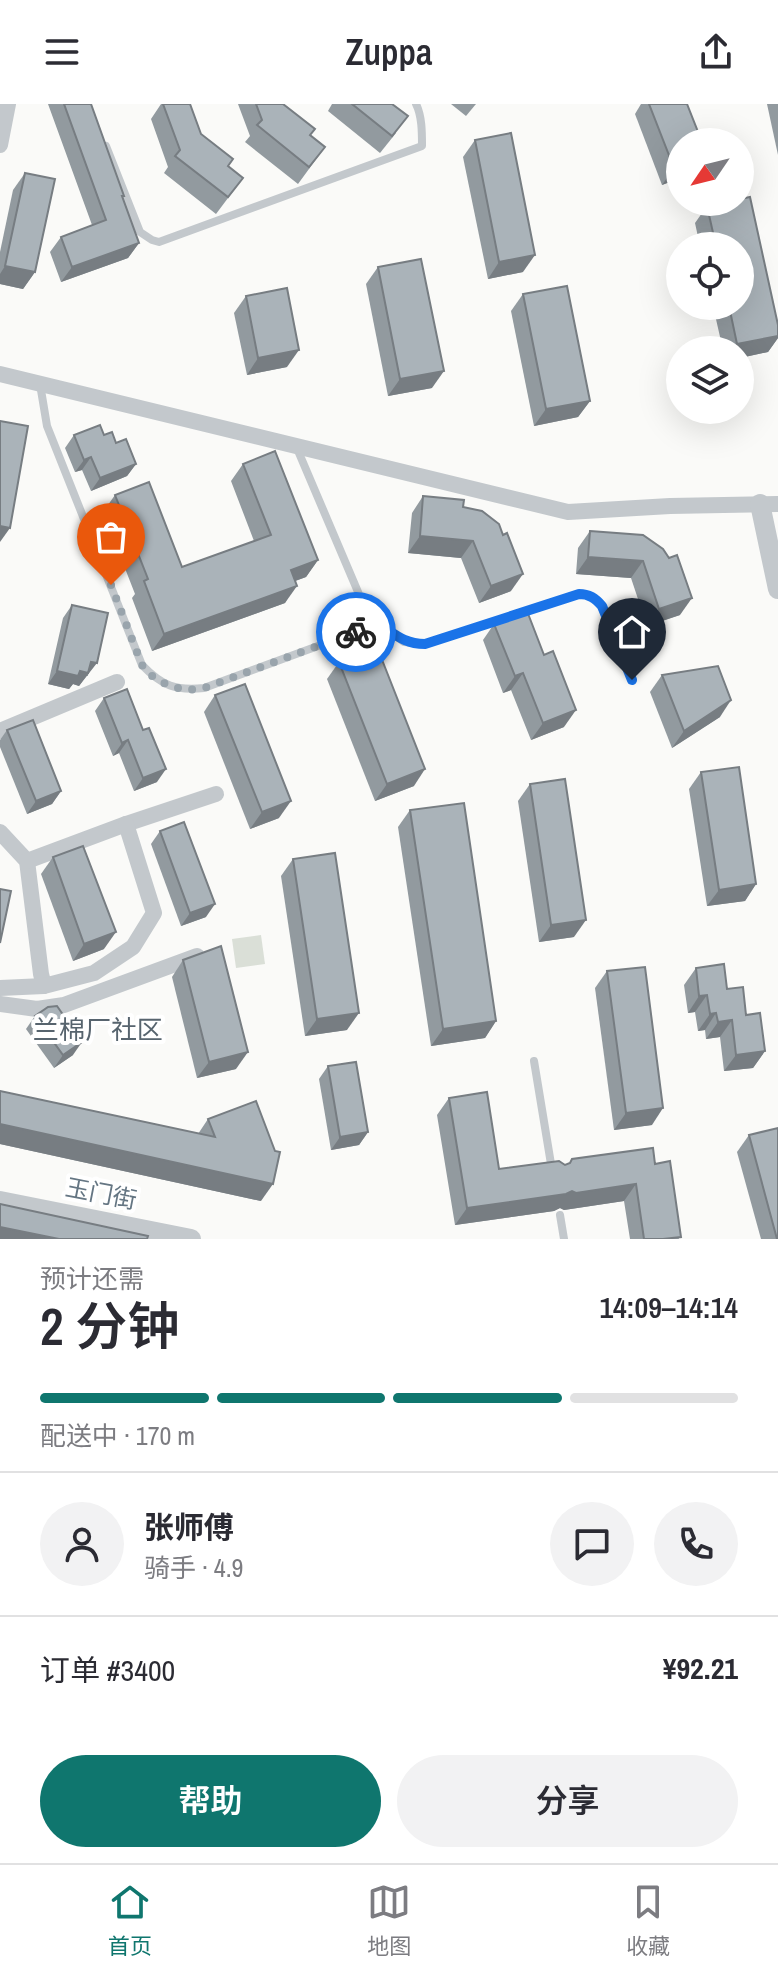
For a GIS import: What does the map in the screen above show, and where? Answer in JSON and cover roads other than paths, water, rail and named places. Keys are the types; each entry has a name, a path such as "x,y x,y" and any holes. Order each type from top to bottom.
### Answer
{"street":[{"path":"0,145 8,104"},
{"path":"0,374 568,512 769,504 778,589"},
{"path":"0,731 117,682"},
{"path":"27,861 216,794"},
{"path":"0,988 44,986 94,973 133,947 154,913 126,824"},
{"path":"0,832 27,861 44,986"},
{"path":"0,1004 37,1009 64,1005 197,956"},
{"name":"玉门街","path":"0,1201 191,1239"}],"lane":[{"path":"100,131 136,226 145,237 159,242 422,146 416,104"},
{"path":"40,384 47,426 142,665 154,678 187,690 204,688 356,632"},
{"path":"296,446 364,606"},
{"path":"382,626 404,642 425,644 586,594 602,606 632,680"},
{"path":"364,606 382,615 380,630 371,636 360,635 353,627 353,617 364,606"},
{"path":"371,636 382,664"},
{"path":"534,1061 553,1175"},
{"path":"560,1215 564,1239"}],"district":[{"name":"兰棉厂社区","path":"98,1030"}]}
